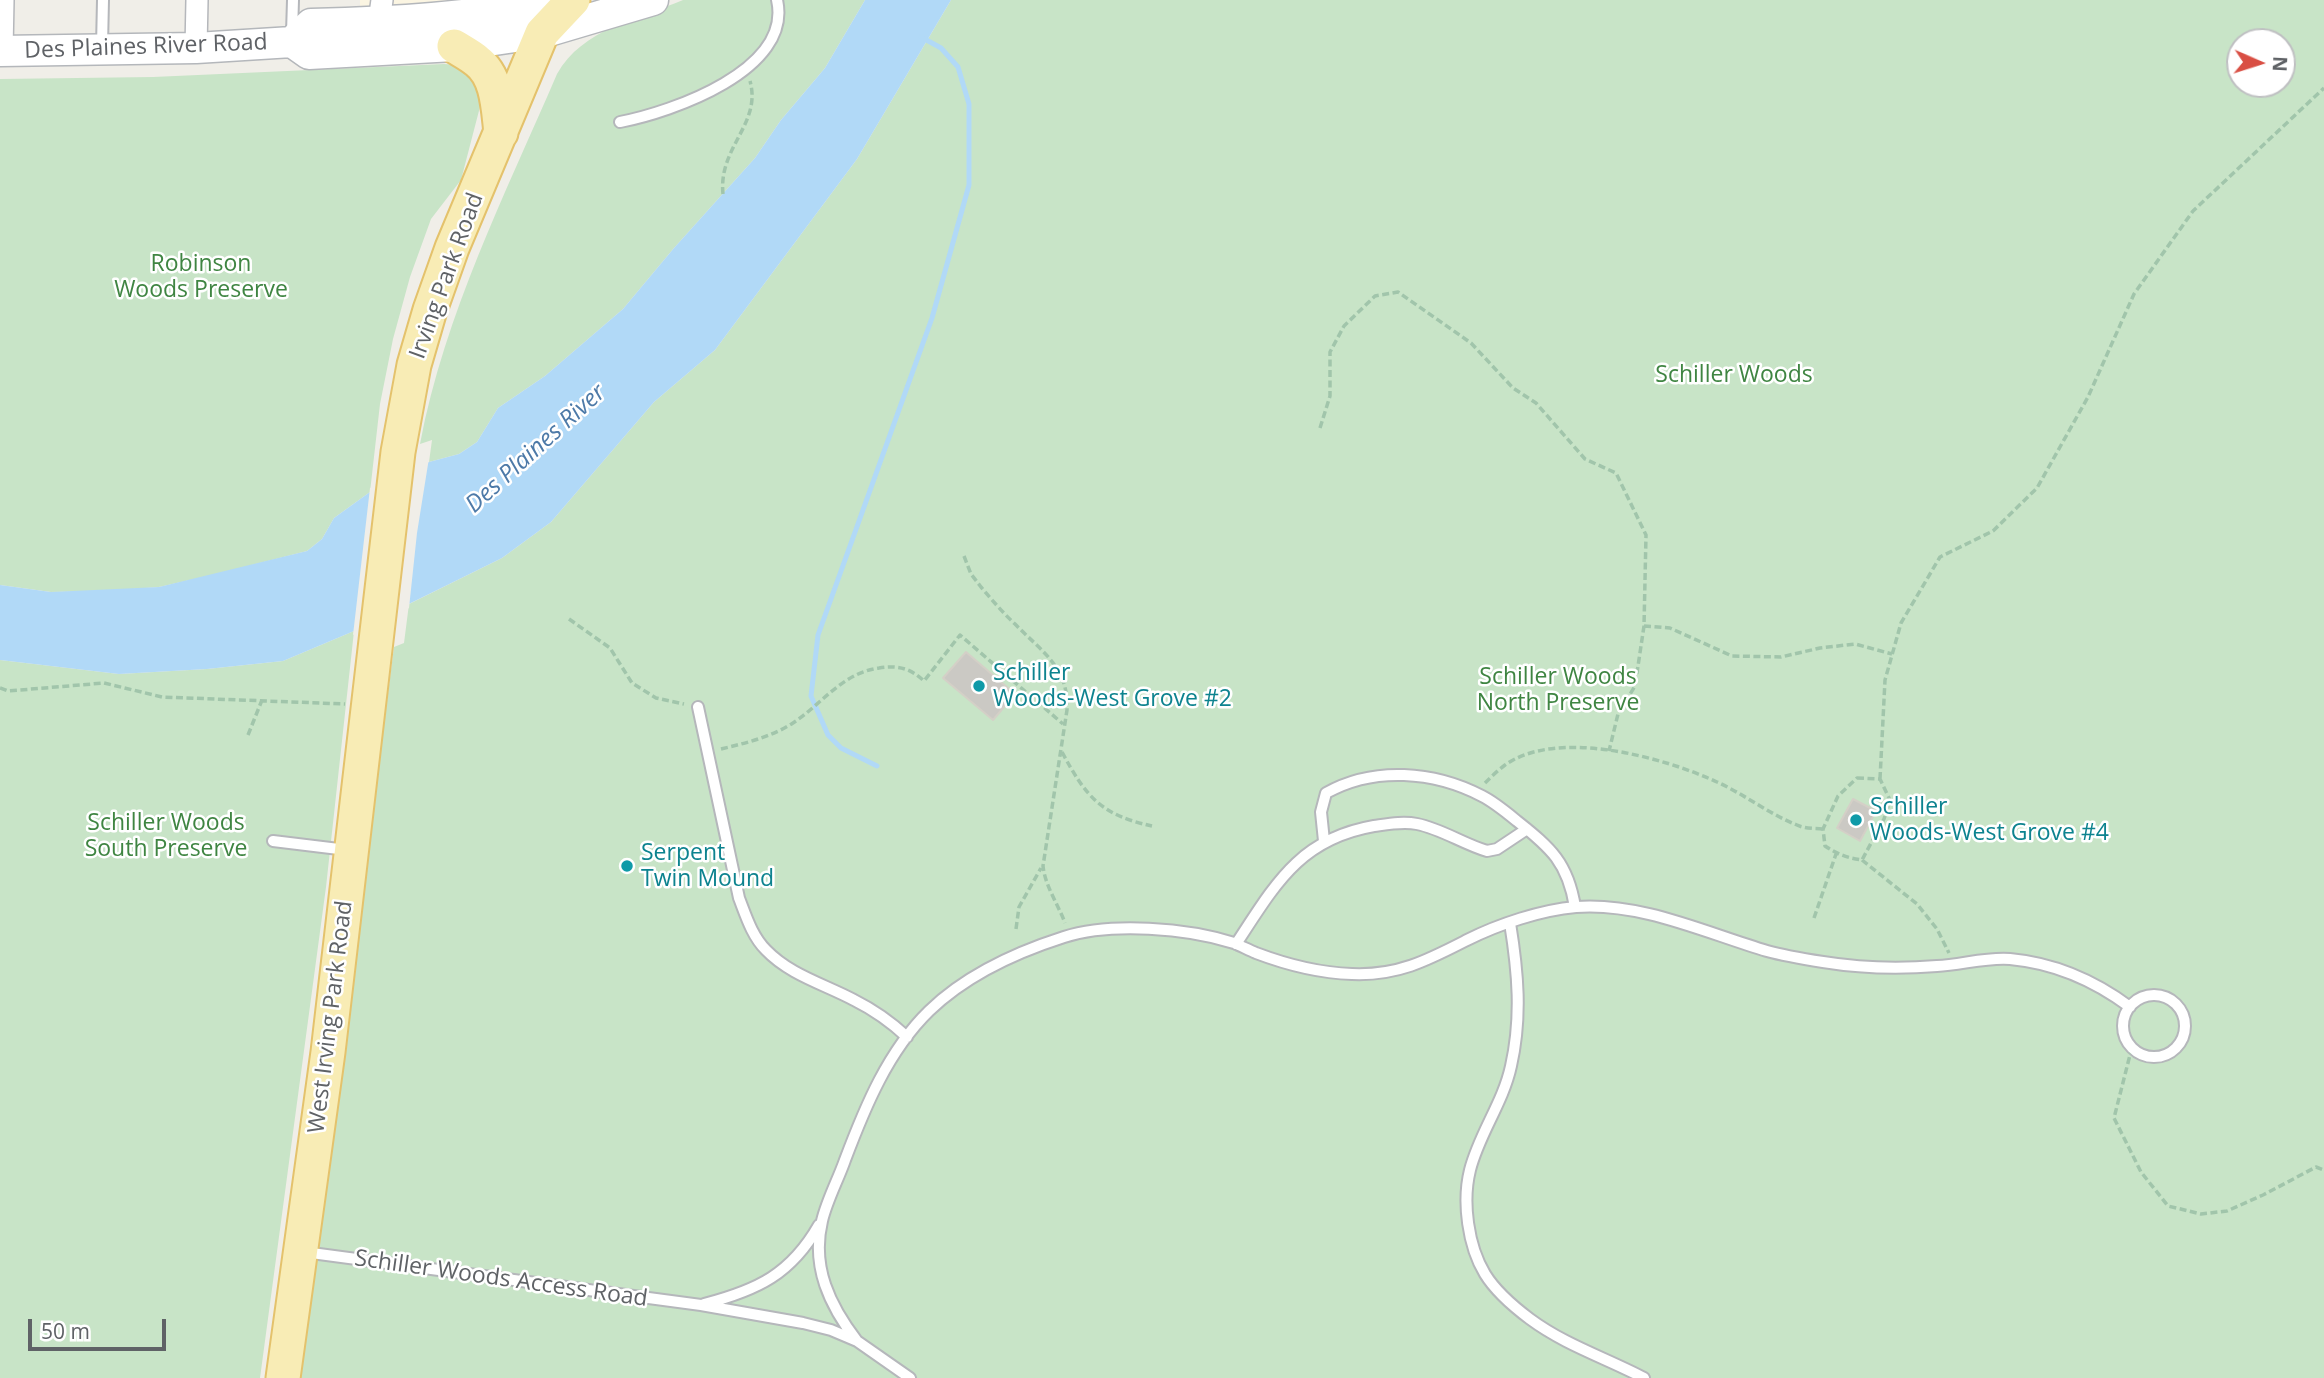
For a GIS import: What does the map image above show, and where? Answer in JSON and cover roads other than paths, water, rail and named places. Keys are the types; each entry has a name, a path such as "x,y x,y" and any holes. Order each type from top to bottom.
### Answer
{"main road":[{"name":"Irving Park Road","path":"374,655 398,453 414,365 430,310 452,248 501,134 544,9 573,0"},
{"name":"Des Plaines River Road","path":"292,43 311,24 380,11 427,13 471,6 544,9 653,0"},
{"name":"Des Plaines River Road","path":"1,51 196,48 292,43 309,54 454,46 544,9"},
{"path":"454,46 479,62 490,76 497,97 501,134"},
{"name":"West Irving Park Road","path":"283,1378 352,850 374,655"}],"street":[{"path":"1,51 3,0"},
{"path":"196,48 197,0"}],"lane":[{"path":"102,50 103,0"},
{"path":"292,43 293,0"},
{"path":"620,122 664,111 694,99 718,88 746,68 768,46 775,32 778,18 777,0"},
{"path":"698,707 739,898 749,925 764,948 781,965 854,1000 890,1022 907,1037"},
{"path":"1324,841 1321,812 1326,793 1349,782 1390,775 1432,778 1474,793 1499,807 1550,849 1560,860 1572,889 1575,907"},
{"path":"1236,944 1285,873 1324,841 1368,827 1416,823 1487,851 1497,849 1527,829"},
{"path":"273,841 352,850"},
{"name":"Schiller Woods Access Road","path":"701,1305 740,1295 758,1287 777,1275 809,1242 822,1219 878,1083 907,1037 929,1012 970,979 1027,951 1069,935 1117,929 1200,934 1308,968 1348,974 1371,974 1410,967 1485,932 1547,912 1575,907 1618,909 1644,914 1769,952 1828,963 1906,968 2007,959 2050,966 2094,984 2130,1007"},
{"path":"1510,923 1519,993 1518,1029 1502,1098 1470,1170 1468,1223 1474,1247 1485,1274 1503,1297 1531,1320 1563,1340 1644,1378"},
{"path":"2154,995 2166,997 2176,1004 2183,1014 2185,1027 2177,1047 2167,1054 2155,1057 2142,1054 2132,1047 2126,1037 2124,1025 2130,1007 2143,997 2154,995"},
{"name":"Schiller Woods Access Road","path":"822,1219 820,1268 839,1317 857,1342"},
{"name":"Schiller Woods Access Road","path":"301,1252 701,1305 803,1323 831,1330 857,1342 910,1378"}],"water":[{"name":"Des Plaines River","path":"865,0 951,0 857,159 715,350 654,402 551,522 502,558 354,631 283,661 119,674 0,660 0,585 51,592 159,587 307,551 322,539 334,518 370,492 429,462 459,454 477,442 498,408 545,376 623,309 755,158 781,120 825,68"}],"waterway":[{"path":"877,766 841,748 828,735 811,696 818,635 932,318 969,185 969,104 958,67 941,48 921,37"}],"place":[{"name":"Schiller Woods-West Grove #2","path":"979,686"},
{"name":"Schiller Woods-West Grove #4","path":"1856,820"},
{"name":"Serpent Twin Mound","path":"627,866"}],"park label":[{"name":"Robinson Woods Preserve","path":"201,277"},
{"name":"Schiller Woods","path":"1734,375"},
{"name":"Schiller Woods North Preserve","path":"1558,690"},
{"name":"Schiller Woods South Preserve","path":"166,836"}]}
